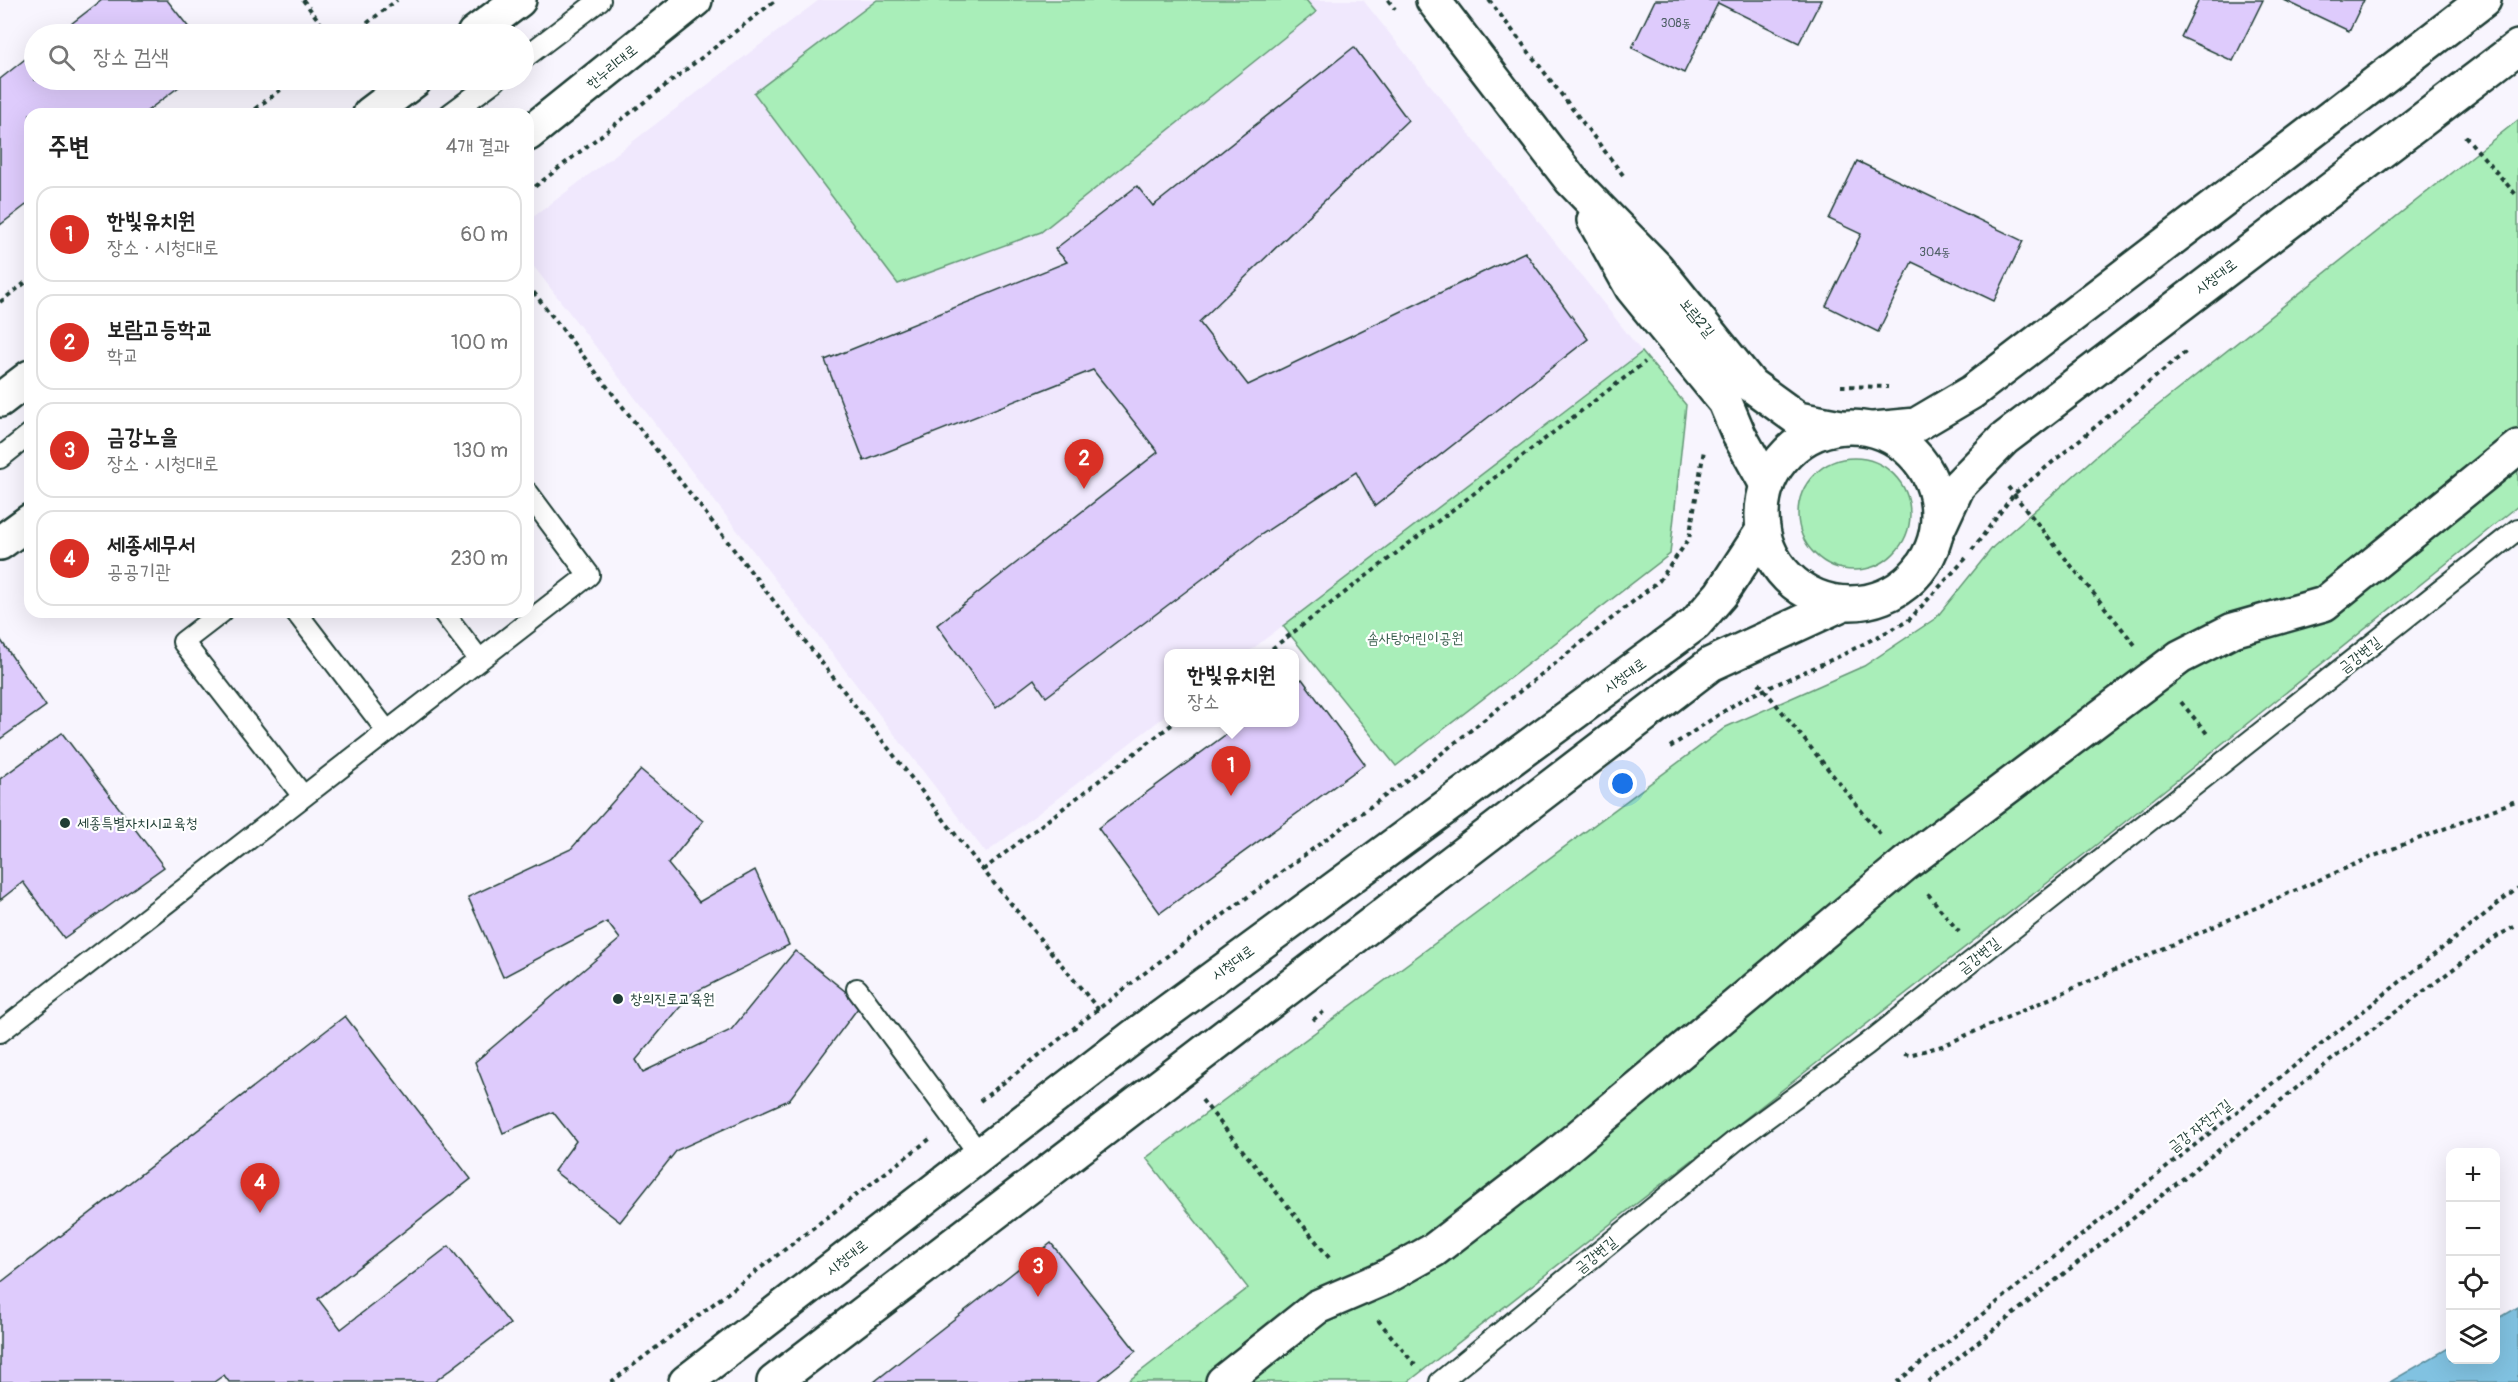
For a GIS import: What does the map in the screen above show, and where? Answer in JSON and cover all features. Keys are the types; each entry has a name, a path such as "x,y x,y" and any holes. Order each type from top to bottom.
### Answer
{"street":[{"path":"487,24 519,0"},
{"name":"한누리대로","path":"534,129 696,0"},
{"name":"보람2길","path":"1433,0 1571,180 1656,267 1751,385 1798,419 1841,427"},
{"path":"1844,603 1816,596 1791,580 1773,557 1763,530 1762,507 1767,485 1784,456 1810,436 1841,427 1874,429 1916,425 1972,392 2484,0"},
{"name":"시청대로","path":"1938,529 1958,486 2013,432 2518,47"},
{"path":"378,108 402,90"},
{"name":"보람2길","path":"1571,180 1632,288 1725,402 1739,435 1767,485"},
{"path":"0,400 24,382"},
{"path":"774,1382 1711,664 1844,603 1877,599 1905,584 1927,559 1938,529 1937,497 1925,466 1903,443 1874,429"},
{"path":"1223,1382 1317,1306 1355,1291 1434,1250 1557,1155 1905,864 2180,657 2233,630 2324,604 2518,447"},
{"path":"0,543 24,525"},
{"name":"시청대로","path":"686,1382 1133,1037 1695,624 1721,594 1763,530"}],"lane":[{"path":"534,50 600,0"},
{"path":"458,108 482,90"},
{"path":"0,458 24,439"},
{"path":"534,501 589,575 534,617"},
{"name":"금강변길","path":"1440,1382 1735,1141 1866,1045 2518,529"},
{"path":"214,618 183,642 303,796"},
{"path":"301,618 387,731"},
{"path":"448,618 479,659"},
{"path":"0,1032 533,618"},
{"path":"857,989 980,1155"}],"path":[{"path":"303,0 321,24"},
{"path":"366,24 397,0"},
{"path":"534,187 776,0"},
{"path":"1389,0 1403,19"},
{"path":"1489,0 1625,178"},
{"path":"256,108 280,90"},
{"path":"2462,132 2518,197"},
{"path":"0,302 24,284"},
{"path":"534,293 983,870 1099,1010"},
{"path":"1669,748 1741,700 1908,621 1953,575 2014,494 2079,437 2189,349"},
{"path":"1272,649 1649,360"},
{"path":"1837,386 1896,387"},
{"path":"611,1382 1155,965 1427,765 1659,581 1689,538 1705,445"},
{"path":"1985,459 2228,759"},
{"path":"1735,653 1979,956"},
{"path":"983,870 1170,727"},
{"path":"1866,1045 1909,1055 1942,1046 2369,858 2518,800"},
{"name":"금강 자전거길","path":"1897,1382 2518,888"},
{"path":"1928,1382 2334,1058 2499,935 2518,925"},
{"path":"1311,1022 1329,1008"},
{"path":"1194,1105 1210,1093"},
{"path":"1201,1100 1421,1373"}],"shaded area":[{"path":"819,0 1363,0 1642,352 1252,649 1164,649 1164,717 986,853 534,267 534,216"}],"green space":[{"path":"877,0 1306,0 1316,12 1041,232 898,284 754,93"},
{"path":"2518,120 2518,506 2096,845 1408,1382 1127,1382 1248,1288 1146,1158 1726,727 1864,666 1936,618 1993,547 2113,441"},
{"name":"솜사탕어린이공원","path":"1642,352 1686,405 1670,554 1396,766 1283,626"},
{"path":"1854,458 1875,462 1894,474 1906,493 1910,514 1906,535 1894,554 1875,566 1854,570 1833,566 1814,554 1802,535 1798,514 1802,493 1814,474 1833,462"}],"water":[{"path":"2518,1307 2518,1382 2390,1382 2446,1349 2446,1364 2500,1364 2500,1318"}],"building":[{"path":"102,0 167,0 186,24 71,24"},
{"path":"1655,0 1821,0 1799,43 1718,3 1684,73 1632,48"},
{"path":"2199,0 2263,0 2233,61 2181,37"},
{"path":"2284,0 2364,0 2349,31"},
{"path":"1354,47 1408,120 1199,322 1248,385 1525,252 1588,339 1375,506 1356,472 1262,534 1046,697 1034,679 996,708 937,625 1158,452 1093,370 864,461 825,360 1067,262 1055,249 1137,186 1153,206"},
{"path":"24,60 24,90 175,90 151,108 24,108 24,207 0,225 0,79"},
{"path":"1857,161 2023,241 1994,301 1912,262 1878,332 1826,306 1861,234 1829,219"},
{"path":"0,639 46,706 0,739"},
{"path":"1302,679 1365,764 1160,913 1098,828 1236,727 1299,727 1299,681"},
{"name":"세종특별자치시교육청","path":"62,733 164,867 64,938 23,882 0,900 0,779"},
{"name":"창의진로교육원","path":"641,770 703,821 668,864 699,902 755,870 789,945 691,994 636,1060 643,1072 731,1030 795,951 861,1004 789,1100 677,1150 620,1222 554,1171 576,1141 553,1112 503,1133 475,1062 620,939 607,922 503,977 468,897 571,849"},
{"path":"345,1016 471,1179 318,1299 341,1329 449,1246 510,1324 434,1382 229,1382 224,1375 214,1382 0,1382 0,1283"},
{"path":"1051,1243 1136,1351 1097,1382 874,1382"}],"place":[{"name":"보람고등학교","path":"1084,489"},
{"name":"한빛유치원","path":"1231,796"},
{"name":"세종특별자치시교육청","path":"65,823"},
{"name":"창의진로교육원","path":"618,999"},
{"name":"세종세무서","path":"260,1213"},
{"name":"금강노을","path":"1038,1297"}]}
